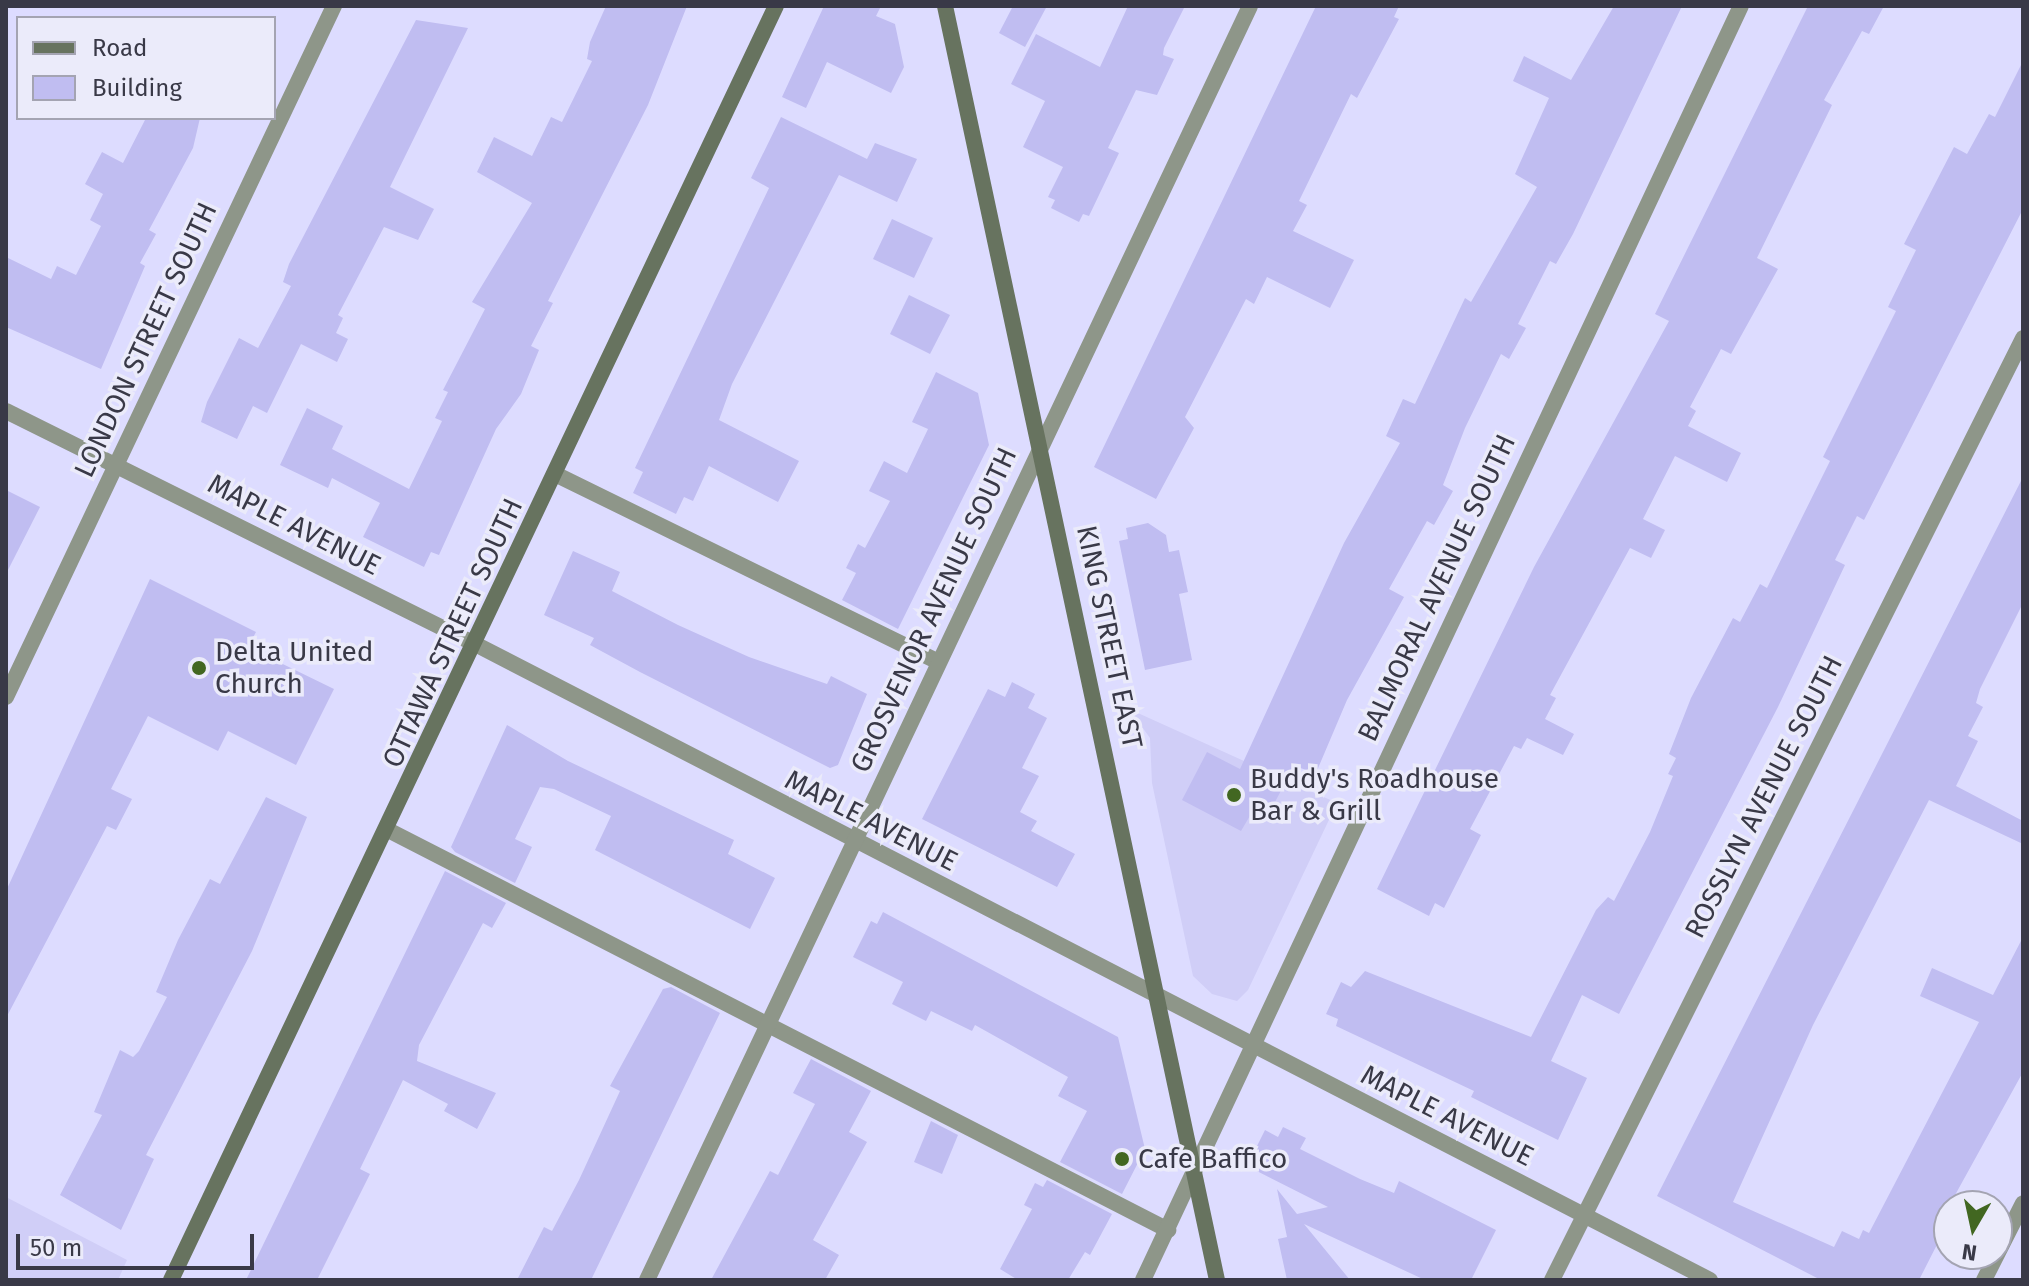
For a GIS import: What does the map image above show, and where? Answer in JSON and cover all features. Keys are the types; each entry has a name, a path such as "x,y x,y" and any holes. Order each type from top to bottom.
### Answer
{"main road":[{"name":"OTTAWA STREET SOUTH","path":"171,1280 477,645 776,6"},
{"name":"KING STREET EAST","path":"945,6 1041,443 1217,1280"}],"street":[{"name":"LONDON STREET SOUTH","path":"6,697 334,6"},
{"name":"GROSVENOR AVENUE SOUTH","path":"647,1280 856,843 935,660 1250,6"},
{"name":"BALMORAL AVENUE SOUTH","path":"1143,1280 1741,6"},
{"name":"ROSSLYN AVENUE SOUTH","path":"1552,1280 2023,338"},
{"name":"MAPLE AVENUE","path":"6,411 477,645 856,843 1710,1280"},
{"path":"557,475 935,660"},
{"path":"388,830 1168,1230"},
{"path":"1984,1280 2023,1203"}],"shaded area":[{"path":"1129,709 1337,803 1248,990 1237,1001 1212,994 1193,976 1152,783 1150,738"},
{"path":"6,1197 127,1260 118,1280 6,1280"}],"building":[{"path":"606,6 687,6 648,105 548,301 553,303 531,346 539,350 521,394 496,429 439,555 431,552 424,567 363,537 380,503 332,478 328,488 280,465 307,408 343,426 332,449 409,489 442,421 435,418 448,392 443,390 485,309 472,302 532,203 477,172 494,137 532,156 551,117 562,122 592,61 587,59 590,42"},
{"path":"824,6 881,6 876,16 895,24 904,67 891,93 827,62 806,108 782,97"},
{"path":"1013,6 1047,6 1025,47 999,33"},
{"path":"1128,6 1185,6 1164,48 1163,55 1174,59 1157,95 1136,90 1108,148 1119,153 1089,216 1083,214 1079,222 1051,208 1055,200 1048,197 1063,167 1023,147 1045,101 1011,84 1036,34 1100,67"},
{"path":"1316,6 1399,6 1394,17 1399,19 1357,98 1351,94 1299,201 1307,205 1293,231 1354,260 1330,308 1267,277 1254,304 1246,299 1185,417 1194,428 1156,499 1094,467"},
{"path":"1614,6 1682,6 1573,234 1556,264 1550,261 1518,324 1526,328 1509,359 1501,354 1465,428 1443,485 1453,491 1434,525 1427,521 1389,589 1404,597 1347,700 1316,773 1294,766 1265,821 1251,814 1241,831 1182,800 1207,752 1240,769 1344,543 1400,443 1386,436 1403,399 1415,404 1465,298 1471,302 1537,187 1515,174 1549,98 1513,81 1524,56 1571,80"},
{"path":"1808,6 1884,6 1869,34 1862,31 1824,100 1832,105 1757,258 1778,269 1731,354 1721,349 1690,407 1696,411 1688,426 1741,453 1727,482 1675,456 1643,519 1665,530 1651,558 1630,548 1550,695 1556,698 1545,719 1574,734 1563,755 1527,738 1521,749 1514,746 1470,829 1481,835 1444,908 1435,903 1429,916 1377,889 1534,567 1669,321 1655,314"},
{"path":"416,20 468,28 390,187 434,209 418,240 384,227 338,315 343,318 336,333 348,339 337,362 301,344 267,413 253,406 237,439 201,422 207,402 239,338 258,348 291,286 283,282 289,264"},
{"path":"2023,61 2023,209 1864,520 1857,516 1835,560 1845,565 1778,707 1619,1014 1582,995 1551,1061 1587,1078 1558,1140 1471,1097 1474,1091 1336,1026 1338,1019 1326,1014 1341,982 1351,987 1365,971 1531,1037 1596,910 1608,897 1614,901 1650,832 1673,776 1668,774 1676,758 1669,754 1691,698 1733,618 1740,622 1760,584 1767,588 1830,461 1823,457 1896,311 1888,307 1916,250 1904,244 1954,147 1967,154 1989,114 1995,117"},
{"path":"781,117 867,159 875,143 917,159 897,202 839,175 732,384 719,420 799,461 778,502 709,466 693,501 684,497 676,514 633,493 643,472 635,468 769,188 751,178"},
{"path":"145,120 200,120 193,148 149,230 156,234 140,263 145,266 101,369 6,327 6,257 51,279 57,266 76,275 101,226 90,220 103,194 85,184 102,152 123,163"},
{"path":"892,219 933,238 914,278 873,259"},
{"path":"909,295 950,315 930,354 890,334"},
{"path":"936,372 978,393 989,445 898,629 842,600 856,573 846,568 858,544 865,548 890,501 869,491 884,461 907,473 928,429 912,422"},
{"path":"2023,477 2023,603 1980,689 1976,703 1983,707 1968,736 1978,741 1956,786 2023,821 2023,844 1929,800 1813,1025 1733,1202 1834,1247 1842,1231 1859,1239 1863,1230 1869,1233 1979,1022 1920,996 1932,968 1993,995 2023,937 2023,1072 1958,1190 1933,1190 1933,1252 1919,1280 1821,1280 1657,1196"},
{"path":"6,490 40,507 6,574"},
{"path":"1148,523 1166,535 1169,552 1179,550 1188,592 1179,594 1192,660 1145,670 1119,541 1128,539 1126,528"},
{"path":"573,551 620,572 612,591 678,625 749,657 827,684 831,676 867,694 838,765 830,768 640,672 590,645 594,638 544,615"},
{"path":"150,579 256,632 248,647 334,689 296,765 228,731 218,751 148,716 111,789 132,799 116,830 107,826 6,1018 6,891"},
{"path":"1012,682 1035,694 1028,708 1047,718 1022,768 1039,776 1020,812 1037,821 1031,831 1075,854 1057,887 922,819 988,689 1005,697"},
{"path":"507,725 568,761 734,840 728,854 775,878 750,929 595,850 611,816 554,789 540,787 515,839 532,847 515,883 455,852 451,847"},
{"path":"266,797 307,817 252,951 146,1155 154,1159 121,1230 60,1195 102,1115 94,1112 120,1050 133,1057 139,1051 167,997 156,992 178,940 210,879 220,884"},
{"path":"445,871 506,903 492,928 483,923 419,1045 417,1061 496,1093 477,1129 444,1111 448,1104 403,1080 360,1169 370,1174 317,1280 246,1280"},
{"path":"883,912 1118,1037 1145,1149 1122,1194 1060,1162 1087,1111 1058,1096 1068,1077 975,1025 972,1031 931,1011 926,1021 892,1004 903,982 853,957 871,921 877,924"},
{"path":"671,987 720,1013 591,1280 517,1280 544,1227 552,1231 579,1180 620,1091 610,1086 663,989"},
{"path":"811,1059 871,1091 849,1132 867,1142 813,1240 839,1255 825,1280 711,1280 770,1171 778,1175 815,1104 793,1093"},
{"path":"931,1121 958,1135 942,1174 914,1162"},
{"path":"1283,1127 1306,1138 1300,1149 1360,1179 1394,1193 1399,1181 1496,1230 1471,1280 1425,1280 1304,1224 1350,1280 1287,1280 1278,1239 1287,1237 1277,1189 1297,1214 1328,1207 1247,1166 1265,1130 1278,1137"},
{"path":"1047,1180 1112,1214 1090,1255 1085,1252 1068,1280 1018,1280 1000,1269 1032,1209 1024,1205 1035,1183 1043,1187"}],"place":[{"name":"Delta United Church","path":"199,668"},
{"name":"Buddy's Roadhouse Bar & Grill","path":"1234,795"},
{"name":"Cafe Baffico","path":"1122,1159"}]}
